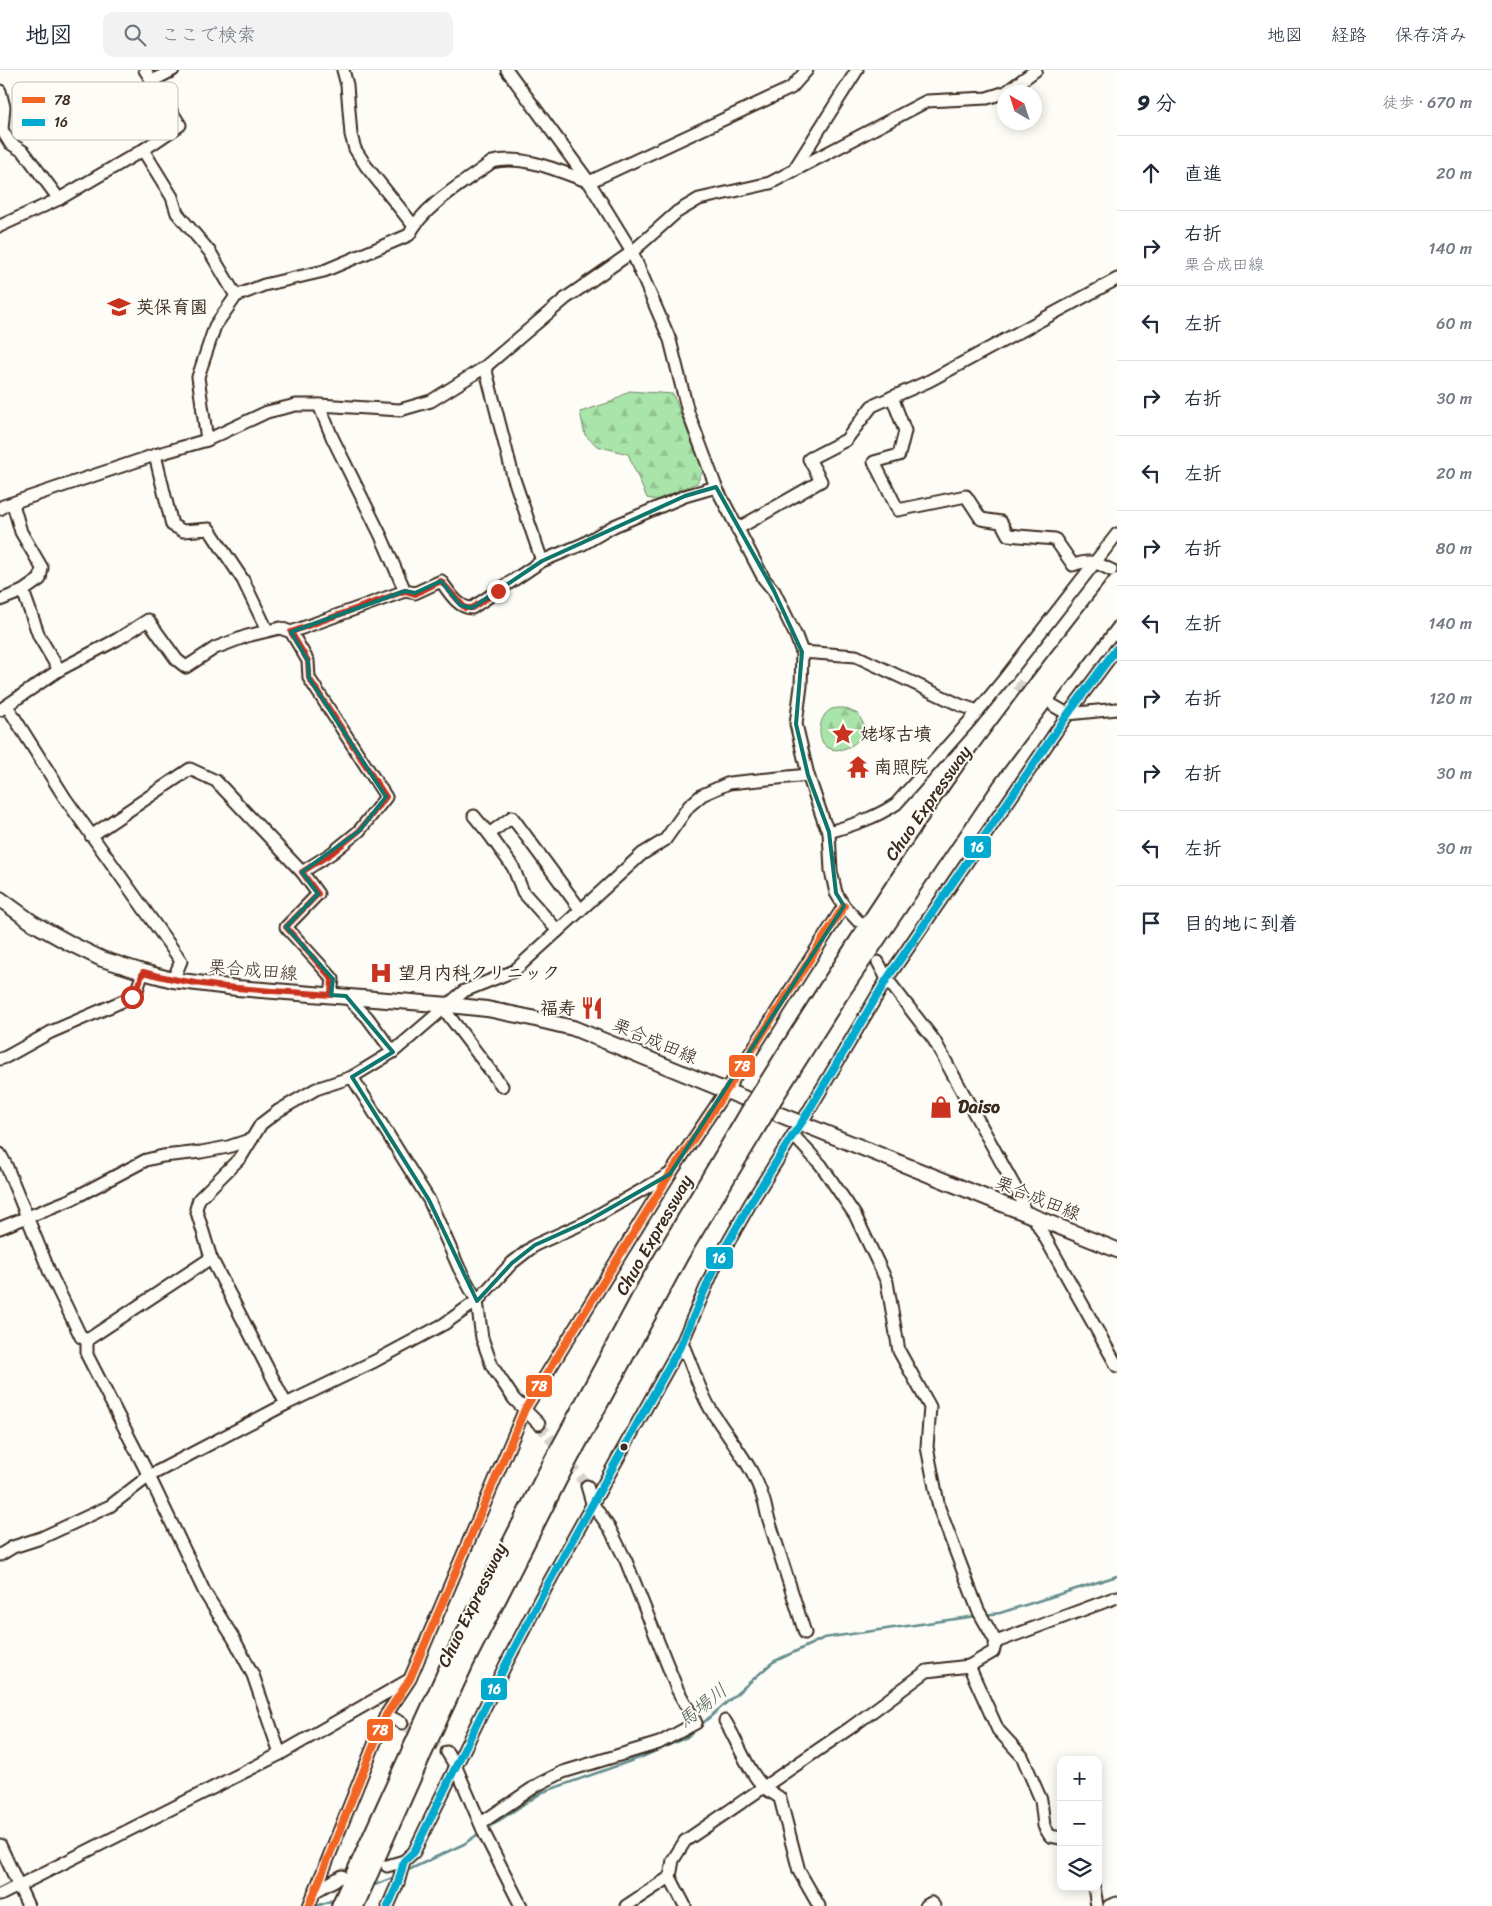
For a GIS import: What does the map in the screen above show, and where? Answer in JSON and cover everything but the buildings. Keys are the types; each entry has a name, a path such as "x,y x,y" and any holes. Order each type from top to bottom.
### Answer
{"highway":[{"name":"Chuo Expressway","path":"356,1904 461,1672 559,1478 829,985 976,767 1048,670 1114,576"},
{"name":"Chuo Expressway","path":"340,1906 346,1879 453,1657 549,1468 647,1285 762,1106 982,784 1059,678 1117,603"}],"main road":[{"name":"栗合成田線","path":"0,900 33,923 71,944 102,958 173,980 237,988 346,996 503,1012 573,1028 1117,1250"}],"street":[{"path":"145,70 152,81 173,70"},
{"path":"343,70 347,85 351,135 355,150 414,226"},
{"path":"207,440 198,377 215,326 236,296 264,285 324,271 410,236 414,226 440,201 492,162 503,160 532,163 589,182 791,88 807,70"},
{"path":"794,169 858,70"},
{"path":"0,600 23,591 40,579 42,568 4,503 207,440 267,412 296,405 400,410 431,401 485,367 566,298 632,252 677,212 699,199 770,183 926,101 986,98 1006,92 1036,70"},
{"path":"509,71 589,182 632,252 670,340 688,412 716,487 764,579 774,591 796,636 802,652 801,686 796,724 808,775 829,832 831,871 836,892 844,906 858,921"},
{"path":"0,91 4,107 1,131 10,143 24,152 59,198"},
{"path":"0,226 59,198 158,140"},
{"path":"143,150 172,197 177,213 210,252 236,296"},
{"path":"737,529 821,481 808,460 846,440 872,406 928,381 1117,279"},
{"path":"485,367 516,485 542,561"},
{"path":"892,397 905,430 899,455 874,462 898,510 966,496 981,519 1001,522 1008,535 1055,539 1072,564 1087,560 1095,562 1114,576"},
{"path":"319,405 332,437 381,536 405,591"},
{"path":"155,455 172,525 183,531 209,529 243,580 267,630"},
{"path":"291,632 405,591 415,594 441,581 460,605 465,608 472,608 542,561 583,544 614,526 685,496 716,487"},
{"path":"829,832 864,822 896,804 978,711 1117,534"},
{"path":"23,591 39,636 59,670"},
{"path":"173,980 181,962 3,708 59,670 118,640 148,620 177,660 186,667 215,648 267,630 280,628 291,632 308,661 309,678 386,797 359,831 332,853 302,872"},
{"path":"388,1906 402,1870 414,1852 506,1664 592,1502 682,1343 716,1264 887,979 1068,714 1117,648"},
{"path":"802,652 856,656 960,705 978,711"},
{"path":"1005,678 1016,684"},
{"path":"1054,706 1068,714 1117,708"},
{"path":"91,836 190,769 216,781 302,872 318,894 286,927 332,979 331,995"},
{"path":"286,1404 211,1258 196,1209 199,1199 241,1157 260,1124 316,1089 352,1077 393,1052 464,991 514,971 642,854 665,840 689,806 702,795 729,783 808,775"},
{"path":"474,816 513,866 523,892 558,931"},
{"path":"489,834 512,817 580,909"},
{"path":"311,1900 386,1715 410,1679 525,1409 670,1174 726,1091 844,906"},
{"path":"878,962 887,979 934,1040 1028,1214 1117,1366"},
{"path":"0,1059 51,1032 132,997 137,990 143,972"},
{"path":"346,996 367,1017 393,1052"},
{"path":"446,1007 502,1086"},
{"path":"352,1077 429,1200 459,1268 477,1301 482,1338 492,1366 514,1400 539,1424"},
{"path":"685,1906 670,1877 673,1860 684,1841 858,1722 928,1671 969,1666 993,1652 996,1642 978,1610 939,1508 927,1447 930,1407 899,1352 886,1282 855,1216 821,1165 793,1134"},
{"path":"0,1228 72,1199 146,1160 219,1149 252,1139"},
{"path":"0,1154 50,1273 81,1337 86,1340"},
{"path":"0,1555 110,1506 149,1476 444,1324 477,1301 512,1263 535,1246 611,1209 670,1174"},
{"path":"86,1340 211,1258"},
{"path":"86,1340 88,1355 149,1476 204,1593 234,1640 253,1675 280,1754"},
{"path":"682,1343 710,1408 740,1451 764,1496 767,1514 806,1633"},
{"path":"483,1828 539,1784 563,1772 659,1743 696,1723 676,1689 626,1561 610,1529 592,1502 587,1486"},
{"path":"996,1642 1117,1597"},
{"path":"969,1666 998,1730 1022,1756 1041,1800 1044,1826 1050,1836 1057,1837"},
{"path":"0,1895 280,1754 410,1679"},
{"path":"386,1715 402,1723"},
{"path":"725,1721 754,1775 764,1787 780,1798 799,1871 819,1906"},
{"path":"447,1752 456,1767 521,1906"},
{"path":"0,1845 28,1906"},
{"path":"388,1866 402,1870"},
{"path":"626,1906 670,1877"},
{"path":"311,1900 346,1879"},
{"path":"1095,1891 1097,1906"},
{"path":"926,1906 931,1902 934,1906"},
{"path":"1110,1906 1117,1903"}],"highlighted area":[{"path":"716,487 774,591 802,652 796,724 808,775 829,832 836,893 844,906 670,1174 586,1222 535,1245 512,1263 477,1301 429,1200 352,1077 393,1052 346,996 331,995 333,979 286,927 318,894 302,872 359,831 386,797 309,678 308,661 291,632 405,591 415,593 441,581 460,605 472,608 542,561 685,496"}],"green space":[{"path":"629,391 673,394 703,471 697,483 656,500 647,498 628,454 597,446 585,435 580,412 611,402"},
{"path":"844,708 858,714 866,728 853,745 837,750 832,749 827,747 821,739 822,719 828,711"}],"waterway":[{"name":"馬場川","path":"984,1615 1000,1613 1117,1576"},
{"name":"馬場川","path":"486,1829 543,1792 642,1757 687,1737 773,1662 824,1638 976,1616"},
{"name":"馬場川","path":"404,1872 464,1844 481,1832"},
{"name":"馬場川","path":"372,1886 395,1877"},
{"name":"馬場川","path":"317,1906 336,1899"}],"tunnel":[{"path":"1016,684 1038,696"},
{"path":"539,1424 587,1486"},
{"path":"402,1723 447,1752"}],"transit line":[{"name":"16","path":"388,1906 398,1883 404,1861 414,1852 506,1664 548,1584 682,1343 716,1264 750,1204 802,1122 887,979 1068,714 1117,648"},
{"name":"78","path":"309,1906 386,1715 410,1679 525,1409 670,1174 726,1091 844,906"}],"place":[{"name":"英保育園","path":"119,307"},
{"name":"姥塚古墳","path":"843,734"},
{"name":"南照院","path":"858,767"},
{"name":"望月内科クリニック","path":"381,973"},
{"name":"福寿","path":"592,1008"},
{"name":"Daiso","path":"941,1107"}],"route":[{"path":"132,997 137,990 143,972 173,980 237,988 331,995 332,979 286,927 318,894 302,872 332,853 359,831 386,797 309,678 308,661 291,632 405,591 415,594 441,581 460,605 465,608 472,608 498,591"}]}
